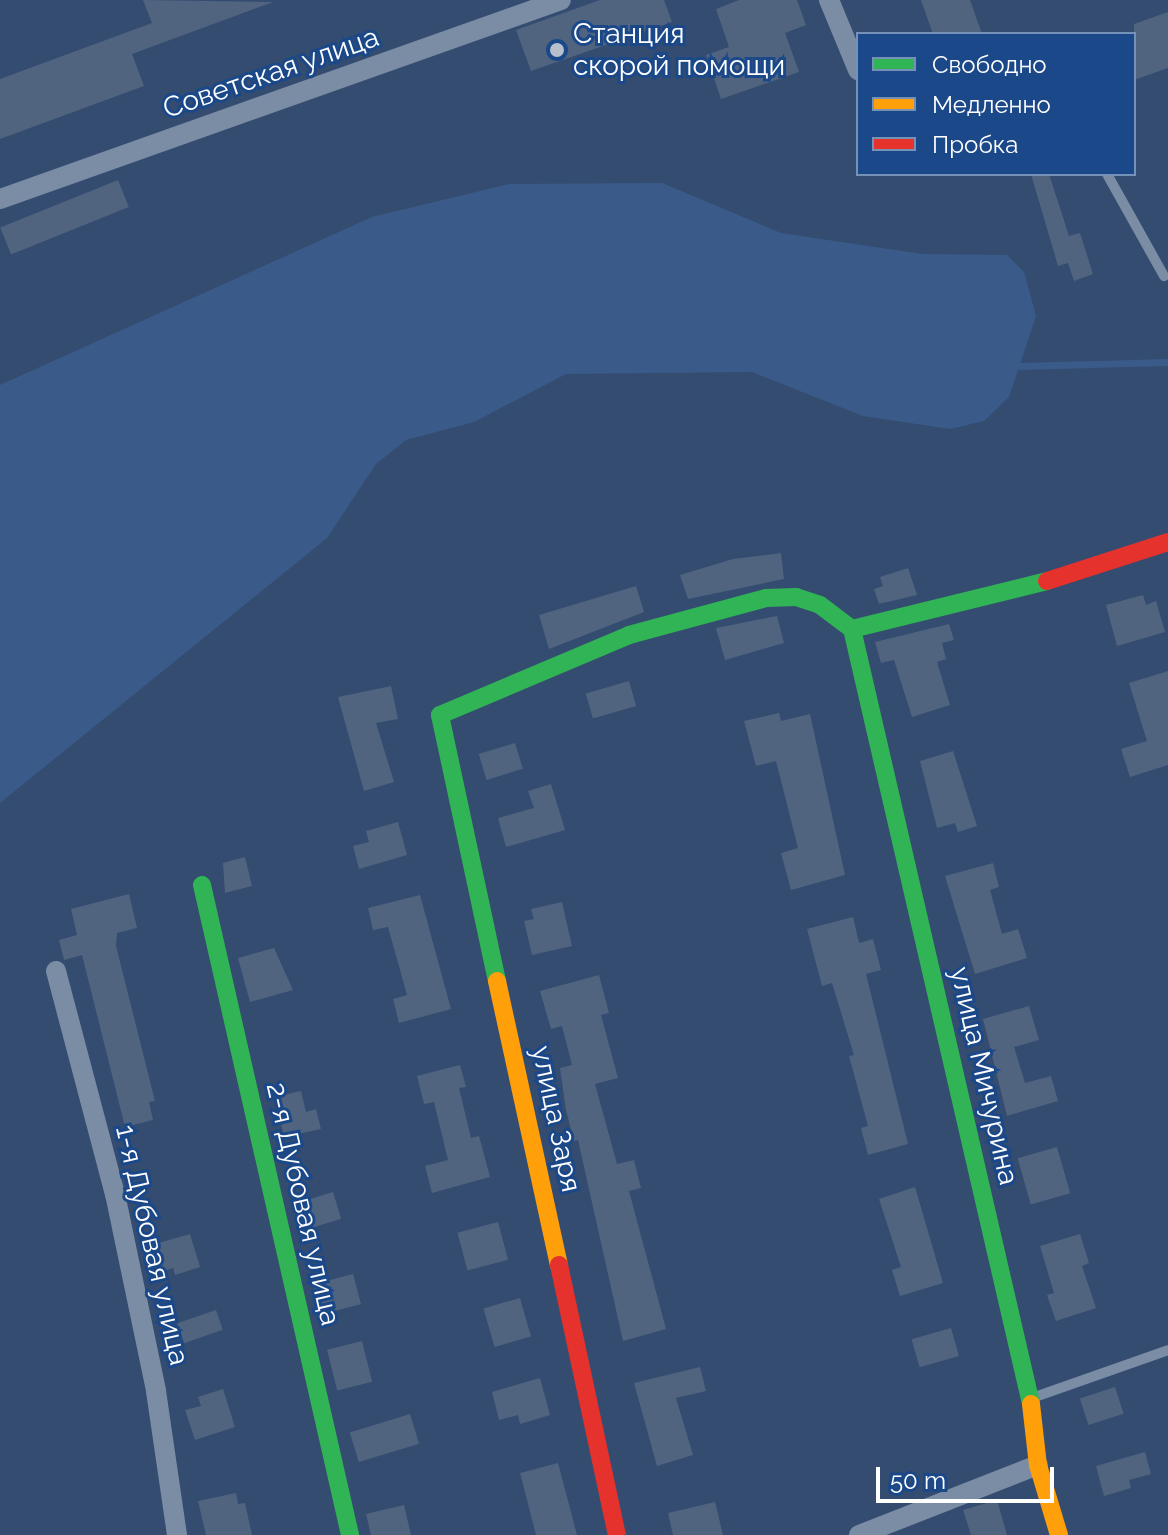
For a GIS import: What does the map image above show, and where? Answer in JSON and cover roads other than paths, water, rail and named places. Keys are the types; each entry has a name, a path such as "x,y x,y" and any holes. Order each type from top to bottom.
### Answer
{"street":[{"name":"Советская улица","path":"0,199 561,0"},
{"path":"829,0 856,65"},
{"path":"852,629 1034,585 1168,542"},
{"name":"улица Заря","path":"617,1535 440,715 629,635 766,598 796,597 820,605 852,629"},
{"name":"улица Мичурина","path":"852,629 1030,1398 1038,1465 1059,1535"},
{"name":"2-я Дубовая улица","path":"202,885 350,1535"},
{"name":"1-я Дубовая улица","path":"56,971 115,1194 156,1391 177,1535"},
{"path":"859,1535 1038,1465"}],"lane":[{"path":"1108,176 1164,276"},
{"path":"1030,1398 1168,1350"}],"water":[{"path":"662,183 781,233 922,254 1007,255 1024,272 1036,316 1009,397 984,421 950,429 863,416 752,372 566,374 474,422 406,440 376,464 327,538 0,803 0,385 372,217 509,184"}],"waterway":[{"path":"1019,366 1168,362"}],"place":[{"name":"Станция скорой помощи","path":"557,50"}]}
